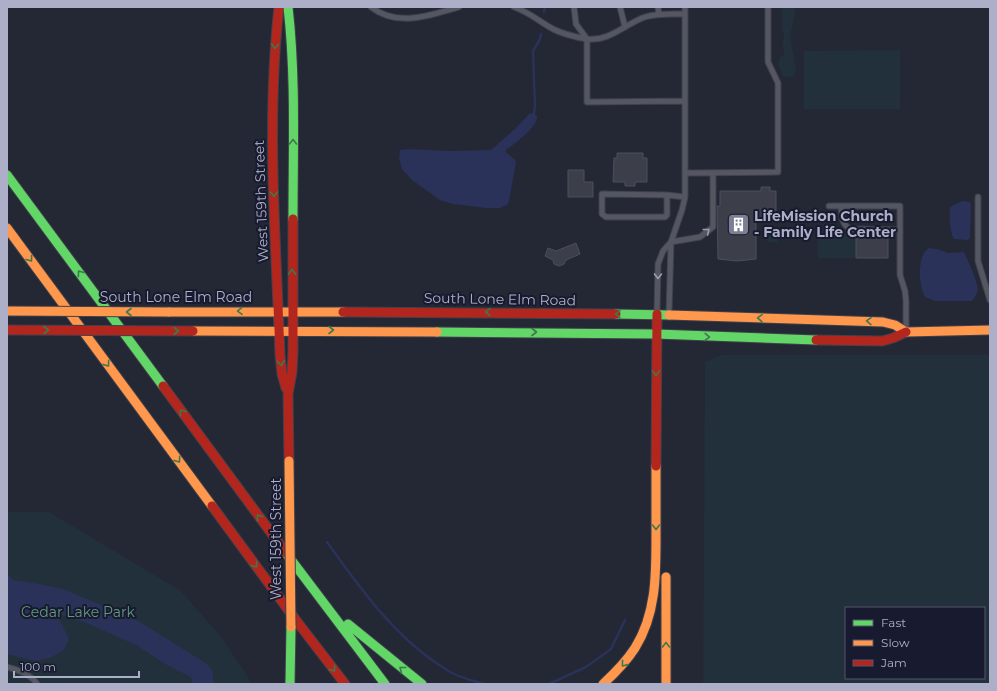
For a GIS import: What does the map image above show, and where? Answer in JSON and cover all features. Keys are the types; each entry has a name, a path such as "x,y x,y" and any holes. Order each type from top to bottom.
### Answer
{"main road":[{"name":"West 159th Street","path":"279,7 275,43 273,155 279,330 282,374 288,394"},
{"name":"West 159th Street","path":"288,7 292,44 293,81 292,372 288,394 291,585 290,684"},
{"path":"7,175 324,604 385,684"},
{"path":"7,228 295,619 345,684"},
{"name":"South Lone Elm Road","path":"7,311 292,311 657,314 883,322 895,325 906,332 990,330"},
{"path":"603,684 623,666 638,644 645,630 654,601 656,571 657,314"},
{"path":"668,339 669,315"},
{"path":"7,330 559,332 656,334 668,339 843,341 882,341 906,332"},
{"path":"666,566 666,684"},
{"path":"324,604 422,684"}],"lane":[{"path":"371,7 388,16 407,19 426,16 459,7"},
{"path":"514,7 522,10 553,29 587,39 601,38 614,33 644,17 659,14 685,14"},
{"path":"574,7 576,24 587,39 587,102 685,101"},
{"path":"620,7 625,27"},
{"path":"658,7 659,14"},
{"path":"669,315 671,242 682,210 684,197 685,7"},
{"path":"685,173 778,172 778,83 768,62 768,7"},
{"path":"657,314 658,264 663,251 671,242 700,237 713,227 714,173"},
{"path":"667,195 666,217 606,217 602,214 602,194 667,195 684,197"},
{"path":"978,197 978,261 990,300"},
{"path":"829,206 900,206 900,275 905,291 906,332"},
{"path":"841,206 843,224 850,229 900,230"},
{"path":"7,667 15,669 35,681 37,684"}],"green space":[{"path":"782,7 795,7 790,36 796,71 791,77 783,76 778,64 780,57 784,55"},
{"path":"900,50 900,109 804,109 804,51"},
{"path":"767,227 779,227 778,243 767,242"},
{"path":"818,234 862,234 862,237 856,237 856,258 818,258"},
{"path":"722,355 990,355 990,684 703,684 705,362"},
{"name":"Cedar Lake Park","path":"7,512 49,512 181,591 222,638 247,675 251,684 7,684"}],"water":[{"path":"534,113 537,116 534,125 525,135 506,150 506,152 516,162 508,204 500,208 453,204 440,200 412,180 402,169 399,158 400,150 491,150 516,128 529,114"},
{"path":"962,201 970,202 971,205 970,238 968,240 954,239 951,229 950,207"},
{"path":"929,248 948,253 964,252 978,286 975,297 972,301 935,301 925,297 921,286 920,264 922,257"},
{"path":"7,573 13,580 63,589 135,619 207,664 213,672 213,684 193,684 191,677 167,665 136,645 89,624 56,613 69,639 63,651 50,658 35,661 7,654"}],"building":[{"path":"617,153 643,153 643,158 647,158 647,182 635,182 635,186 625,186 625,182 613,182 614,158 617,158"},
{"path":"568,170 584,170 584,182 593,182 593,197 568,197"},
{"name":"LifeMission Church - Family Life Center","path":"761,187 770,187 770,191 776,191 776,221 756,221 756,259 737,261 718,259 717,206 720,206 720,191 761,191"},
{"path":"877,234 883,234 883,237 888,237 888,258 856,258 856,237 877,236"},
{"path":"576,243 580,254 566,260 564,264 559,266 554,264 553,260 545,256 548,248 556,251"}],"waterway":[{"path":"544,12 545,7"},
{"path":"534,113 533,51 540,39 541,34"},
{"path":"327,542 383,615 415,647 452,673 484,684"},
{"path":"549,684 586,667 611,649 625,620"}],"traffic: fast":[{"path":"288,7 291,33 293,86 293,219"},
{"path":"7,175 163,386"},
{"path":"616,314 669,315"},
{"path":"437,332 656,334"},
{"path":"656,334 816,340"},
{"path":"286,553 385,684"},
{"path":"348,624 422,684"},
{"path":"290,684 291,627"}],"traffic: slow":[{"path":"7,228 212,506"},
{"path":"7,311 168,312"},
{"path":"168,312 343,312"},
{"path":"669,315 883,322 895,325 906,332 990,330"},
{"path":"193,331 437,332"},
{"path":"289,461 291,627"},
{"path":"603,684 628,658 635,648 648,621 654,592 656,562 656,466"},
{"path":"666,577 666,684"}],"traffic: jam":[{"path":"279,7 273,94 273,181 280,355 282,374 286,388"},
{"path":"289,461 288,394 292,372 293,352 293,219"},
{"path":"343,312 616,314"},
{"path":"656,466 657,314"},
{"path":"7,330 193,331"},
{"path":"816,340 882,341 906,332"},
{"path":"163,386 286,553"},
{"path":"212,506 345,684"}],"place":[{"name":"LifeMission Church - Family Life Center","path":"738,224"}]}
